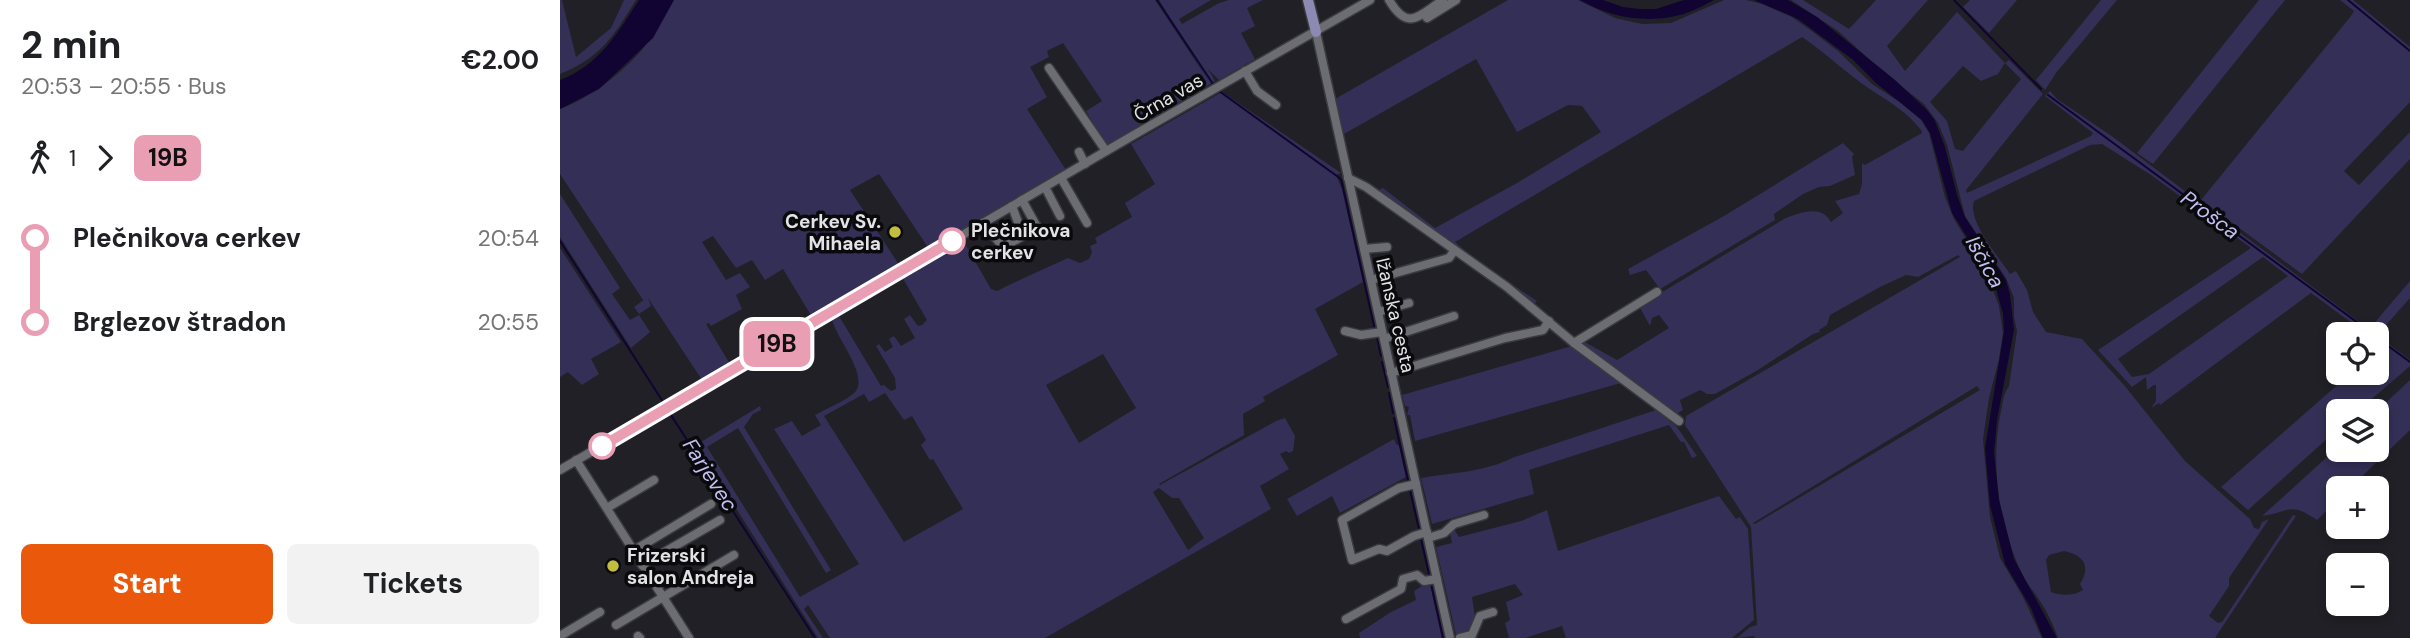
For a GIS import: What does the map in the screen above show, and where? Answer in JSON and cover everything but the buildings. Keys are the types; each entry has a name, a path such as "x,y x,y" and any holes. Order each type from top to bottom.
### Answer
{"main road":[{"name":"Ižanska cesta","path":"1308,0 1316,32"}],"street":[{"name":"Črna vas","path":"560,470 1370,0"},
{"path":"1389,0 1398,15 1407,19 1443,0"},
{"path":"1427,18 1456,0"},
{"name":"Ižanska cesta","path":"1316,32 1450,638"},
{"path":"1049,68 1107,151"},
{"path":"1245,71 1257,91 1276,105"},
{"path":"1079,152 1085,164"},
{"path":"1061,178 1087,223"},
{"path":"1348,178 1366,187 1507,288 1574,343 1679,421"},
{"path":"1045,187 1060,216"},
{"path":"1023,200 1037,227"},
{"path":"983,223 1003,247 1023,236 1012,206"},
{"path":"1364,249 1387,247"},
{"path":"1371,280 1449,258 1454,251"},
{"path":"1574,343 1657,292"},
{"path":"1378,312 1409,303"},
{"path":"1345,331 1361,335 1383,335 1454,316"},
{"path":"1391,373 1505,338 1543,330 1549,321"},
{"path":"576,460 689,638"},
{"path":"607,508 654,480"},
{"path":"1416,484 1399,488 1342,520 1352,560 1378,549 1387,551 1414,536 1444,533 1454,524 1484,515"},
{"path":"633,551 710,504"},
{"path":"642,565 720,520"},
{"path":"616,625 734,555"},
{"path":"1346,619 1401,589 1403,579 1417,575 1424,581 1437,579"},
{"path":"560,636 600,612"},
{"path":"1460,638 1476,636 1480,616 1493,612"}],"shaded area":[{"path":"560,0 576,57 611,28 624,0 636,0 620,25 596,53 560,74"},
{"path":"671,0 1155,0 1208,80 1159,0 1211,0 1179,19 1182,24 1229,0 1263,0 1247,8 1255,26 1241,33 1255,59 1219,80 1208,69 1215,81 1146,122 1139,114 1137,116 1142,124 1106,146 1086,111 1102,101 1063,43 1047,51 1049,57 1030,67 1047,97 1027,109 1066,170 929,249 879,174 850,190 900,266 812,317 783,269 765,280 752,260 736,268 713,236 702,242 726,280 740,273 750,287 736,295 742,309 711,326 706,324 730,364 702,380 648,298 651,306 639,314 634,307 645,299 643,300 560,174 560,109 593,92 631,61 649,40"},
{"path":"1508,0 1578,0 1615,18 1642,24 1671,23 1724,0 1746,0 1792,17 1838,51 1872,84 1921,120 1929,133 1945,197 1954,219 1976,255 1981,275 1990,282 1999,306 2003,333 1983,439 1990,517 2000,558 2023,597 2042,638 1737,638 1750,627 1757,625 1751,527 1685,425 1686,416 1960,257 1958,255 1918,277 1906,275 1880,287 1830,315 1827,325 1819,330 1820,332 1758,370 1715,394 1700,390 1680,400 1683,410 1675,415 1580,343 1583,341 1617,360 1669,328 1659,315 1652,318 1650,326 1639,306 1784,219 1816,212 1827,216 1831,222 1843,213 1835,201 1859,194 1862,163 1865,165 1922,133 1902,111 1802,37 1455,242 1480,263 1537,301 1534,304 1378,193 1378,190 1383,188 1435,228 1601,132 1582,106 1568,105 1517,132 1476,59 1344,134 1335,99","holes":["1977,386 1980,390 1755,524 1753,523"]},
{"path":"1791,0 1803,0 1849,29 1876,0 1928,0 1887,46 1905,71 1957,12 2005,63 2009,60 2043,94 1966,190 1967,193 2091,136 2093,133 2045,96 2050,91 2057,99 2113,137 2359,322 2351,322 2311,293 2160,405 2159,403 2151,408 2156,401 2156,385 2147,390 2146,377 2132,387 2098,350 2251,248 2151,175 2102,144 2090,145 1974,201 1973,209 1979,228 2010,274 2016,271 2027,290 2033,312 2046,332 2082,339 2124,385 2185,461 2250,519 2254,528 2259,529 2262,522 2269,519 2229,578 2229,586 2209,616 2218,623 2222,622 2293,515 2296,516 2215,638 2058,638 2016,559 1999,498 1997,436 2004,397 2009,386 2017,331 2014,298 2006,278 1965,216 1947,145 1938,123 1924,104 1838,31","holes":["2005,63 2021,79 1963,151 1955,149 1947,121 1930,102 1963,66 1981,81 1998,74","2263,257 2288,276 2149,374 2132,377 2118,359","2064,551 2081,558 2085,567 2080,584 2083,590 2067,595 2051,592 2046,560 2049,555"]},
{"path":"1970,0 2017,0 1989,33 1963,7"},
{"path":"2101,0 2117,0 2045,90 2036,80"},
{"path":"2259,0 2285,0 2153,164 2137,153"},
{"path":"2340,0 2353,0 2410,47 2410,102 2344,171 2359,185 2410,132 2410,159 2302,274 2201,200 2351,16 2354,11"},
{"path":"1222,92 1341,173 1336,175 1342,189 1363,282 1315,309 1338,355 1263,397 1265,401 1243,414 1244,435 1159,484 1285,418 1295,436 1293,451 1280,454 1289,469 1260,486 1271,509 1045,638 830,638 808,605 804,609 823,638 818,638 696,445 760,406 761,410 753,414 744,427 831,570 826,573 738,428 707,447 800,597 859,564 774,429 792,421 802,436 821,425 815,415 850,396 858,386 855,367 832,319 839,316 881,386 884,385 891,391 896,389 895,378 876,346 879,344 885,352 893,347 889,339 894,336 901,346 915,338 904,319 910,315 918,326 927,320 902,277 964,242 991,289 997,291 1068,258 1080,263 1089,259 1092,252 1090,246 1097,243 1095,238 1132,217 1125,203 1155,184 1131,144","holes":["1103,354 1136,408 1079,443 1046,385","885,393 904,420 912,416 926,440 921,445 930,460 933,459 963,509 904,542 824,416 864,394 869,402","1159,488 1172,498 1179,498 1204,538 1188,550 1153,492"]},
{"path":"1843,143 1854,154 1852,157 1855,175 1803,194 1774,214 1775,220 1660,289 1646,270 1630,275 1628,269 1724,216"},
{"path":"560,194 620,288 612,294 630,320 639,315 650,332 631,348 560,237"},
{"path":"560,248 621,342 591,359 599,374 582,385 568,372 560,377"},
{"path":"2410,281 2410,298 2389,322 2375,322"},
{"path":"2389,344 2410,360 2410,366 2389,384"},
{"path":"1572,346 1621,383 1415,441 1410,415 1407,415 1409,407 1405,406 1402,395"},
{"path":"2410,380 2410,430 2389,450 2389,400"},
{"path":"2337,385 2388,385 2372,399 2326,399 2326,440 2248,510 2221,487"},
{"path":"1656,410 1677,427 1697,456 1692,458 1684,442 1681,442 1669,425 1529,470 1534,494 1432,524 1421,478 1489,467"},
{"path":"1394,439 1399,446 1406,477 1340,513 1332,496 1297,516 1287,499"},
{"path":"2326,458 2326,462 2377,462 2362,476 2326,476 2326,511 2317,520 2295,509 2262,516"},
{"path":"1719,496 1736,519 1740,517 1748,529 1754,620 1732,638 1566,638 1562,626 1525,638 1509,638 1505,623 1510,620 1506,602 1523,595 1515,584 1472,597 1475,617 1473,631 1456,635 1436,547 1452,543 1450,533 1454,529 1459,537 1521,521 1547,510 1558,551"},
{"path":"1428,582 1442,638 1360,638 1359,633 1391,612 1416,600 1414,591"}],"water":[{"path":"639,0 674,0 653,38 599,89 560,109 560,80 586,66 606,47"},
{"path":"1580,0 1603,0 1623,7 1656,9 1684,0 1714,0 1676,16 1648,19 1619,16"},
{"name":"Iščica","path":"1754,0 1788,0 1817,17 1895,80 1935,121 1965,217 2006,280 2010,295 2014,330 1997,420 1994,452 1999,500 2014,559 2057,638 2043,638 2031,608 2005,564 1990,505 1985,448 2004,331 2003,314 1995,285 1987,269 1952,213 1930,133 1922,120 1876,83 1852,59 1798,19"}],"waterway":[{"path":"1157,0 1215,87"},
{"name":"Prošca","path":"1954,0 2041,89"},
{"path":"2348,0 2410,51"},
{"path":"1219,91 1341,179 1375,330"},
{"name":"Prošca","path":"2048,95 2357,322"},
{"name":"Farjevec","path":"560,241 665,405"},
{"path":"1377,337 1381,356"},
{"name":"Prošca","path":"2389,347 2410,362"},
{"path":"1382,362 1388,387"},
{"path":"1389,393 1393,413"},
{"name":"Farjevec","path":"667,409 815,638"},
{"path":"1394,418 1408,481"},
{"path":"1410,490 1419,529"},
{"path":"1421,539 1429,574"},
{"path":"1431,584 1443,638"}],"bus line":[{"name":"19B","path":"602,446 952,241"}],"place":[{"name":"Cerkev Sv. Mihaela","path":"895,232"},
{"name":"Plečnikova cerkev","path":"952,241"},
{"name":"Frizerski salon Andreja","path":"613,566"}]}
